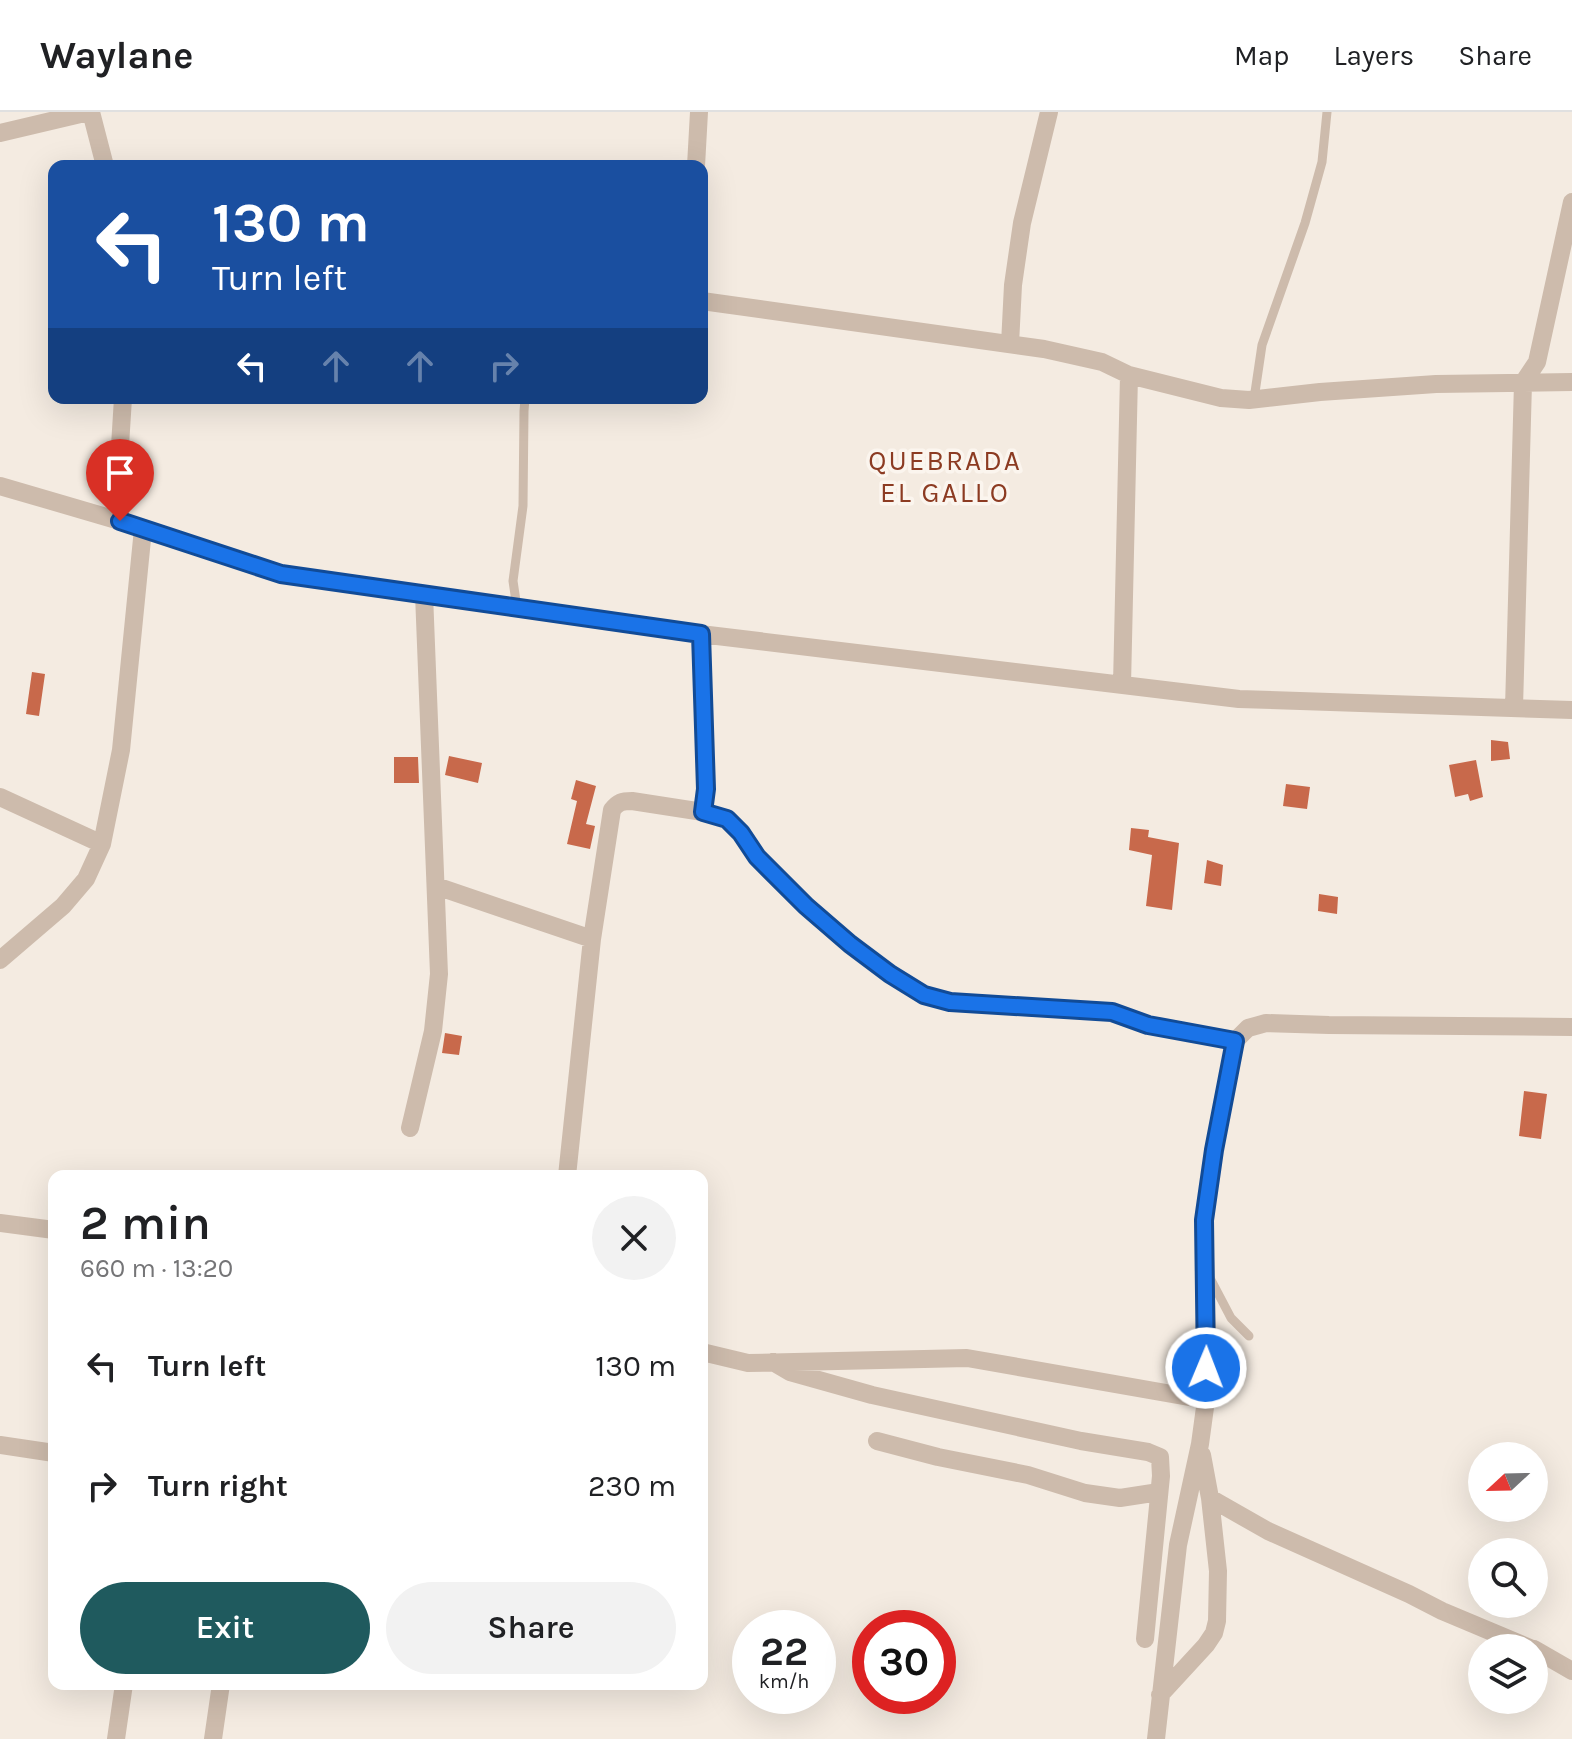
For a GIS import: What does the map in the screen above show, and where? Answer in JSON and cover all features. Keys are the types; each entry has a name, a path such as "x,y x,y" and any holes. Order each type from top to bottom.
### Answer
{"street":[{"path":"0,133 90,112 103,160"},
{"path":"696,160 699,112"},
{"path":"1010,344 1013,285 1022,223 1049,112"},
{"path":"1514,708 1523,383 1537,362 1572,202"},
{"path":"708,302 1010,344 1102,362 1129,375 1221,398 1254,399 1436,384 1572,382"},
{"path":"1122,685 1129,375"},
{"path":"120,521 123,404"},
{"path":"0,486 120,521 281,574 517,608 701,634 1239,699 1572,710"},
{"path":"0,960 63,906 86,879 102,844 121,750 143,529"},
{"path":"410,1128 433,1031 439,974 424,594"},
{"path":"701,634 706,789 703,812"},
{"path":"0,797 102,844"},
{"path":"568,1170 592,939 612,810 623,801 703,812 727,819 757,857 806,906 850,944 924,995 950,1002 1112,1012 1148,1025 1235,1041"},
{"path":"436,886 592,939"},
{"path":"1156,1739 1178,1545 1200,1444 1206,1400 1204,1220 1235,1041 1248,1028 1266,1023 1572,1027"},
{"path":"0,1223 48,1229"},
{"path":"708,1353 748,1363 967,1358 1206,1400"},
{"path":"773,1362 790,1372 872,1395 1160,1457 1145,1639"},
{"path":"877,1441 1028,1475 1085,1493 1120,1498 1195,1469"},
{"path":"1160,1695 1206,1645 1217,1621 1218,1571 1200,1444"},
{"path":"0,1445 48,1452"},
{"path":"1210,1498 1268,1531 1496,1634"},
{"path":"1548,1658 1572,1671"},
{"path":"116,1739 123,1690"},
{"path":"213,1739 220,1690"}],"lane":[{"path":"1254,399 1262,345 1305,223 1322,162 1327,112"},
{"path":"517,608 513,581 523,506 525,404"},
{"path":"1206,1271 1231,1318 1249,1336"}],"building":[{"path":"32,672 45,674 39,716 26,714"},
{"path":"1491,740 1508,742 1510,759 1491,761"},
{"path":"449,756 482,763 478,783 445,775"},
{"path":"394,757 418,757 419,783 394,783"},
{"path":"1476,760 1483,797 1470,801 1468,794 1455,797 1449,765"},
{"path":"576,780 596,786 586,824 595,826 590,849 567,844 577,801 571,799"},
{"path":"1286,784 1310,787 1307,809 1283,806"},
{"path":"1131,828 1149,830 1148,837 1179,843 1172,910 1146,906 1152,855 1129,850"},
{"path":"1207,860 1223,865 1221,886 1204,883"},
{"path":"1319,894 1338,897 1337,914 1318,911"},
{"path":"445,1033 462,1036 459,1055 442,1053"},
{"path":"1524,1091 1547,1094 1541,1139 1519,1136"}],"district":[{"name":"QUEBRADA EL GALLO","path":"945,476"}],"route":[{"path":"120,521 281,574 701,634 706,789 703,812 727,819 778,879 850,944 924,995 950,1002 1112,1012 1148,1025 1235,1041 1204,1220 1206,1368"}]}
